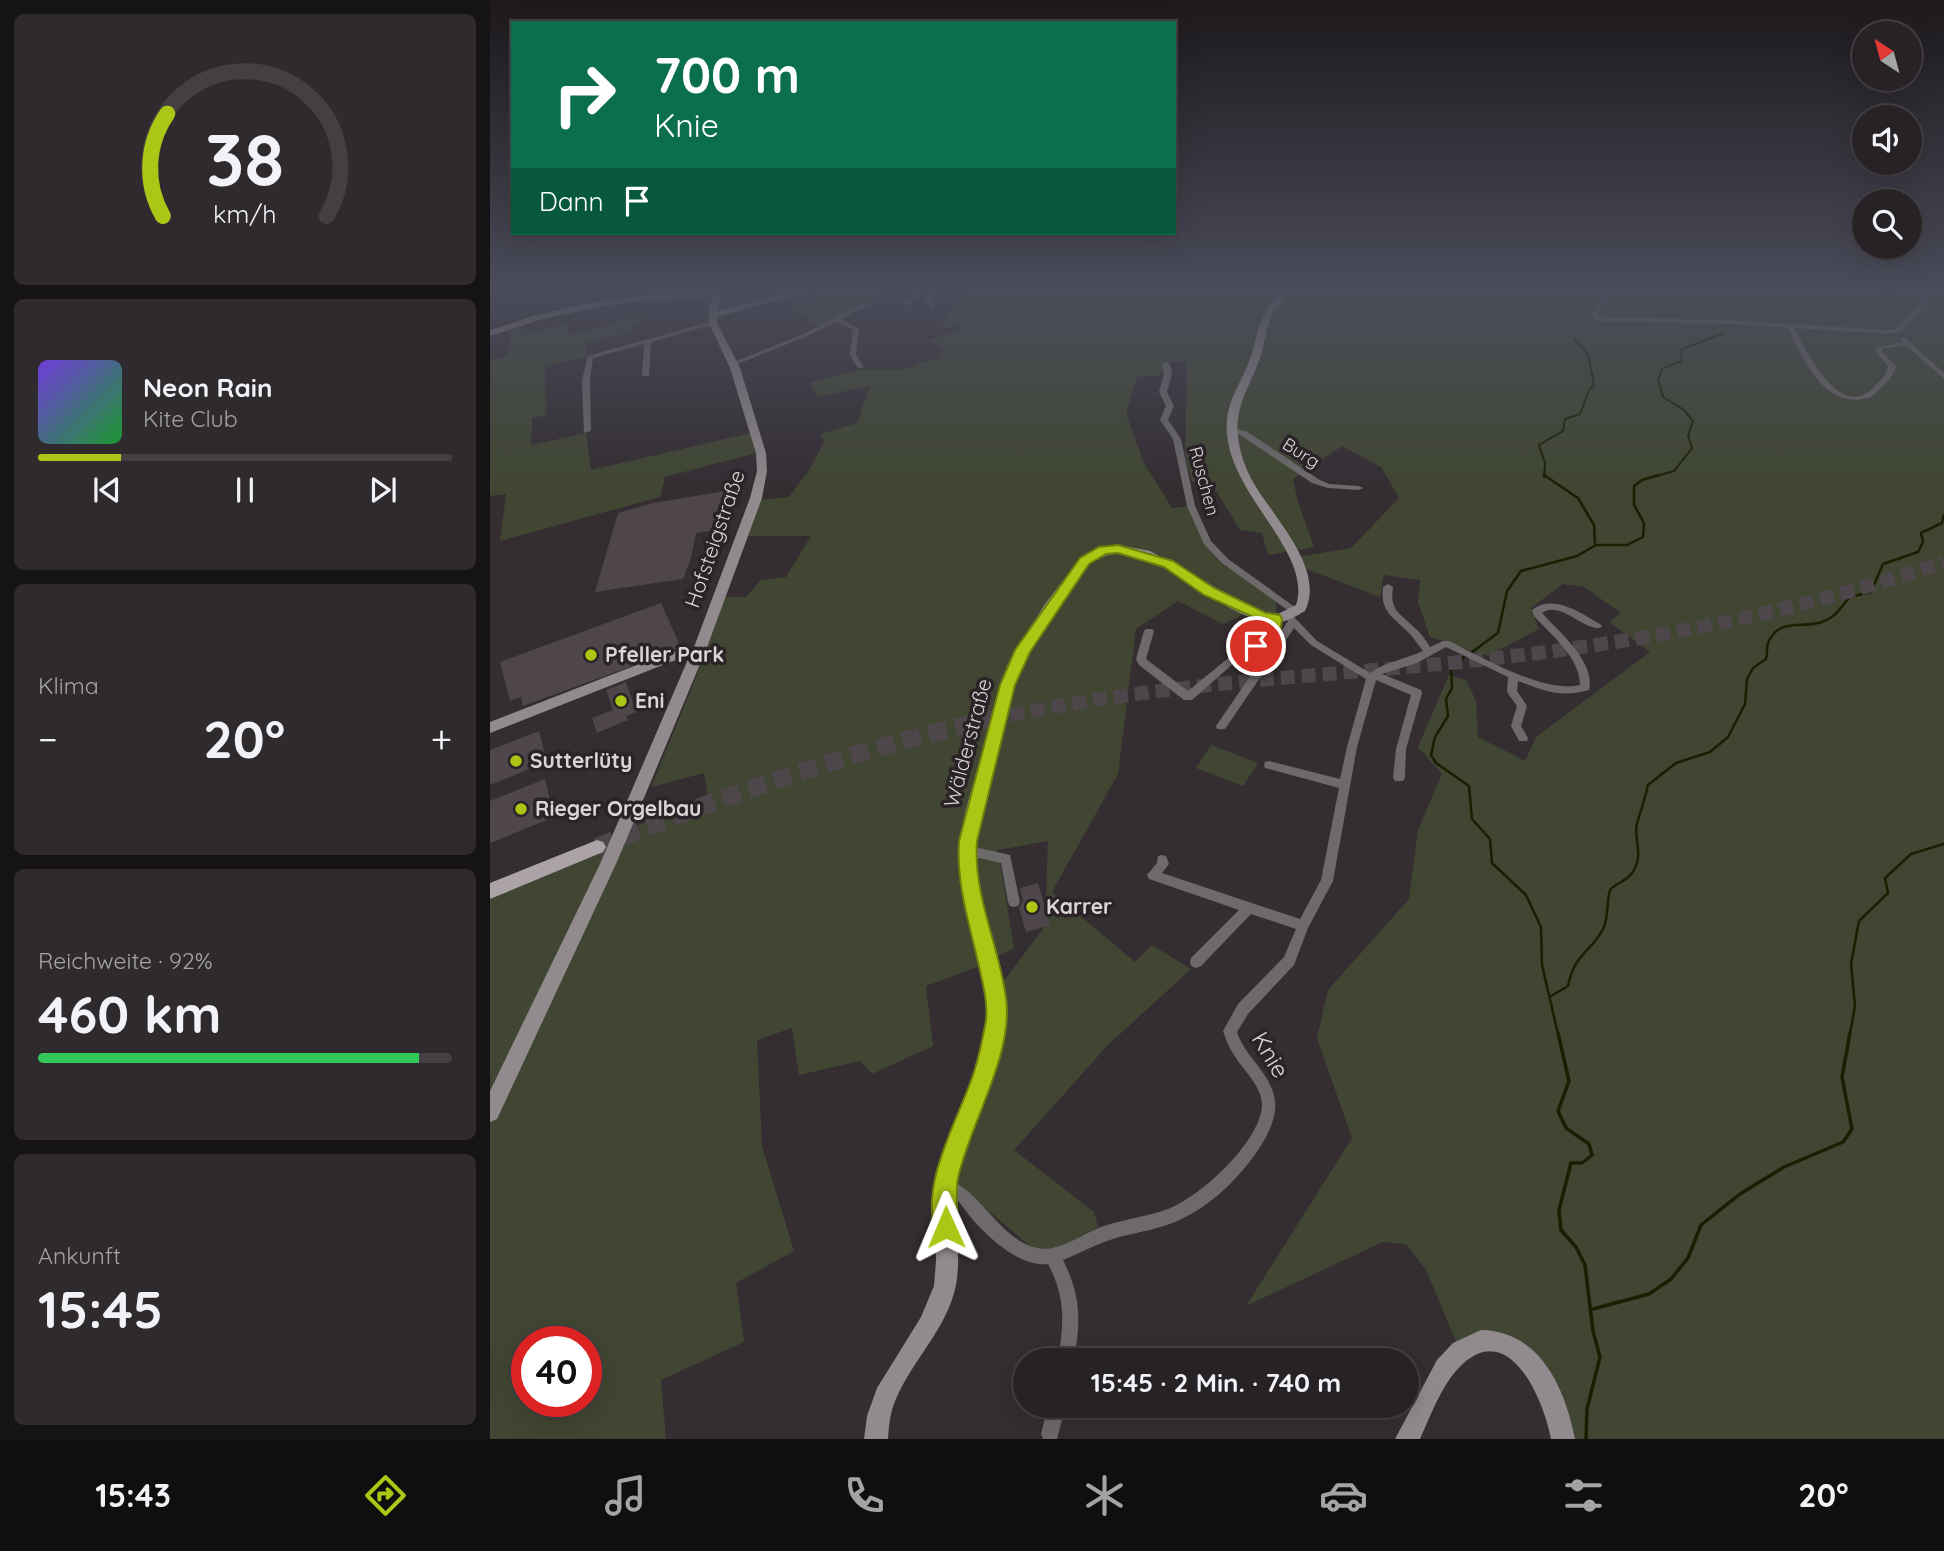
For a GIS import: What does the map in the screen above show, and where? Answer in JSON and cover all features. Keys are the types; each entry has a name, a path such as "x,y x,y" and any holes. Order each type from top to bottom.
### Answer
{"main road":[{"path":"490,891 597,846"}],"street":[{"path":"587,432 587,360 594,355"},
{"path":"646,375 647,355"},
{"name":"Hofsteigstraße","path":"490,1112 608,864 696,656 751,512 762,471 759,441 729,355"},
{"path":"733,364 754,355"},
{"path":"853,355 860,367"},
{"path":"1149,631 1141,659 1188,698 1240,653 1269,639 1305,599 1299,572 1287,540 1242,471 1231,429 1232,410 1256,355"},
{"path":"1807,355 1836,395 1848,399 1869,396 1891,373 1892,366 1882,355"},
{"path":"1920,355 1944,377"},
{"name":"Ruschen","path":"1166,364 1168,374 1163,392 1170,406 1164,420 1177,439 1191,506 1207,542 1218,556 1288,617"},
{"name":"Burg","path":"1231,429 1243,433 1315,481 1328,486 1359,488"},
{"name":"Wälderstraße","path":"876,1439 876,1417 887,1389 920,1338 944,1288 947,1271 945,1186 961,1125 985,1071 996,1018 996,999 973,903 967,856 971,826 1015,665 1078,568 1091,556 1103,550 1118,549 1152,557 1180,569 1209,592 1243,609 1263,617 1288,617"},
{"path":"1388,587 1391,614 1415,634 1429,652"},
{"path":"1373,676 1446,643 1513,675 1545,686 1578,691 1585,687 1586,680 1580,666 1569,648 1537,614 1537,610 1546,605 1559,607 1597,626"},
{"path":"1288,617 1314,643 1373,676 1417,693 1401,749 1399,778"},
{"path":"1221,726 1288,617"},
{"path":"490,728 644,669 696,656"},
{"path":"1513,675 1512,692 1522,706 1516,726 1524,738"},
{"name":"Knie","path":"1052,1255 1116,1230 1175,1214 1195,1203 1218,1185 1244,1156 1265,1119 1269,1105 1265,1089 1232,1042 1230,1031 1243,1009 1289,961 1331,870 1345,785 1373,676"},
{"path":"1269,765 1345,785"},
{"path":"967,856 979,853 1006,859 1014,902"},
{"path":"1162,860 1163,864 1153,874 1303,926"},
{"path":"1196,962 1248,909"},
{"path":"945,1186 963,1194 985,1221 1028,1254 1042,1257 1052,1255 1070,1294 1072,1314 1068,1348"},
{"path":"1408,1439 1443,1372 1461,1351 1494,1340 1514,1347 1534,1366 1547,1385 1563,1439"},
{"path":"1050,1434 1054,1418"}],"green space":[{"path":"587,355 545,366 546,415 532,418 531,445 586,433 591,470 751,433 756,453 665,477 660,497 500,541 506,494 490,496 490,360 507,356"},
{"path":"941,355 1944,355 1944,1439 1565,1439 1515,1347 1460,1351 1426,1270 1406,1244 1383,1242 1246,1306 1352,1138 1317,1038 1328,990 1409,899 1418,830 1442,774 1418,747 1449,675 1466,680 1476,701 1478,737 1525,761 1536,737 1650,652 1609,622 1621,613 1584,587 1563,584 1531,608 1539,629 1488,656 1430,637 1418,602 1420,580 1384,575 1380,597 1301,567 1297,557 1351,548 1399,498 1381,467 1342,446 1293,479 1314,547 1268,555 1262,533 1240,530 1209,479 1192,482 1185,454 1187,361 1170,362 1162,375 1137,377 1126,414 1144,463 1172,508 1189,506 1204,542 1276,600 1276,614 1247,613 1223,624 1178,601 1136,629 1118,774 1052,892 1135,962 1152,945 1191,969 1108,1045 1014,1150 1094,1212 1098,1227 1060,1248 1036,1251 953,1181 976,1111 1000,986 1045,926 1048,841 998,850 1014,948 980,966 926,986 933,1046 872,1074 860,1061 799,1075 792,1028 757,1040 762,1146 794,1251 736,1283 744,1342 661,1380 666,1439 490,1439 490,886 708,796 704,773 651,787 697,675 723,597 746,597 761,580 786,577 811,536 746,536 759,500 789,497 809,470 824,442 821,434 857,423 870,386 818,397 810,383 862,369 908,369 921,362 940,359"},
{"path":"1211,745 1258,763 1243,786 1196,768"}],"building":[{"path":"740,491 739,500 732,501 728,528 696,533 683,579 595,592 618,513 653,503"},
{"name":"Pfeller Park","path":"661,603 681,648 523,706 521,697 510,701 500,662"},
{"name":"Eni","path":"626,682 636,712 626,716 628,720 597,733 592,718 613,710 606,690"},
{"name":"Sutterlüty","path":"539,731 545,755 540,757 542,764 490,785 490,750"},
{"name":"Rieger Orgelbau","path":"545,779 554,817 490,843 490,801"},
{"name":"Karrer","path":"1038,883 1050,925 1026,932 1019,908 1023,901 1020,888"}],"waterway":[{"path":"1544,475 1545,463 1539,445 1563,431 1565,419 1580,414 1589,390 1594,385 1588,355"},
{"path":"1653,477 1674,471 1692,448 1688,435 1693,421 1684,410 1663,397 1658,380 1662,369 1681,361 1681,355"},
{"path":"1544,475 1578,498 1594,525 1595,544"},
{"path":"1472,652 1498,633 1507,591 1521,571 1577,556 1596,545 1627,545 1643,537 1644,523 1634,505 1634,486 1642,480 1659,475"},
{"path":"1551,996 1568,986 1575,966 1603,929 1610,890 1630,876 1636,866 1637,823 1648,785 1676,763 1710,752 1728,737 1745,704 1747,679 1753,668 1766,659 1768,643 1778,630 1791,625 1814,624 1827,620 1850,597 1871,592 1883,564 1918,552 1923,542 1921,533 1942,523 1944,515"},
{"path":"1465,656 1451,671 1452,688 1446,699 1448,716 1435,737 1431,755 1436,763 1469,786 1472,819 1490,839 1492,863 1526,895 1541,927 1542,965 1558,1034"},
{"path":"1850,1034 1855,1006 1851,964 1859,921 1888,893 1885,878 1911,854 1944,844"},
{"path":"1558,1033 1569,1081 1558,1111 1566,1128 1589,1144 1592,1155 1582,1163 1571,1163 1559,1210 1561,1230 1576,1247 1585,1265 1593,1331 1600,1357 1587,1409 1586,1439"},
{"path":"1593,1309 1649,1294 1671,1279 1688,1258 1701,1225 1740,1194 1784,1167 1843,1142 1852,1129 1842,1077 1850,1033"}],"tunnel":[{"path":"990,720 1054,707 1182,688 1440,664 1618,642 1781,609 1944,562"},
{"path":"597,847 794,774 895,743 998,718"}],"place":[{"name":"Pfeller Park","path":"591,655"},
{"name":"Eni","path":"621,701"},
{"name":"Sutterlüty","path":"516,761"},
{"name":"Rieger Orgelbau","path":"521,809"},
{"name":"Karrer","path":"1032,907"}],"route":[{"path":"946,1227 945,1186 961,1125 985,1071 996,1018 992,976 973,903 967,859 968,841 1007,685 1023,650 1078,568 1091,556 1103,550 1118,549 1152,557 1180,569 1209,592 1243,609 1275,619 1273,634 1264,643 1256,646"}]}
